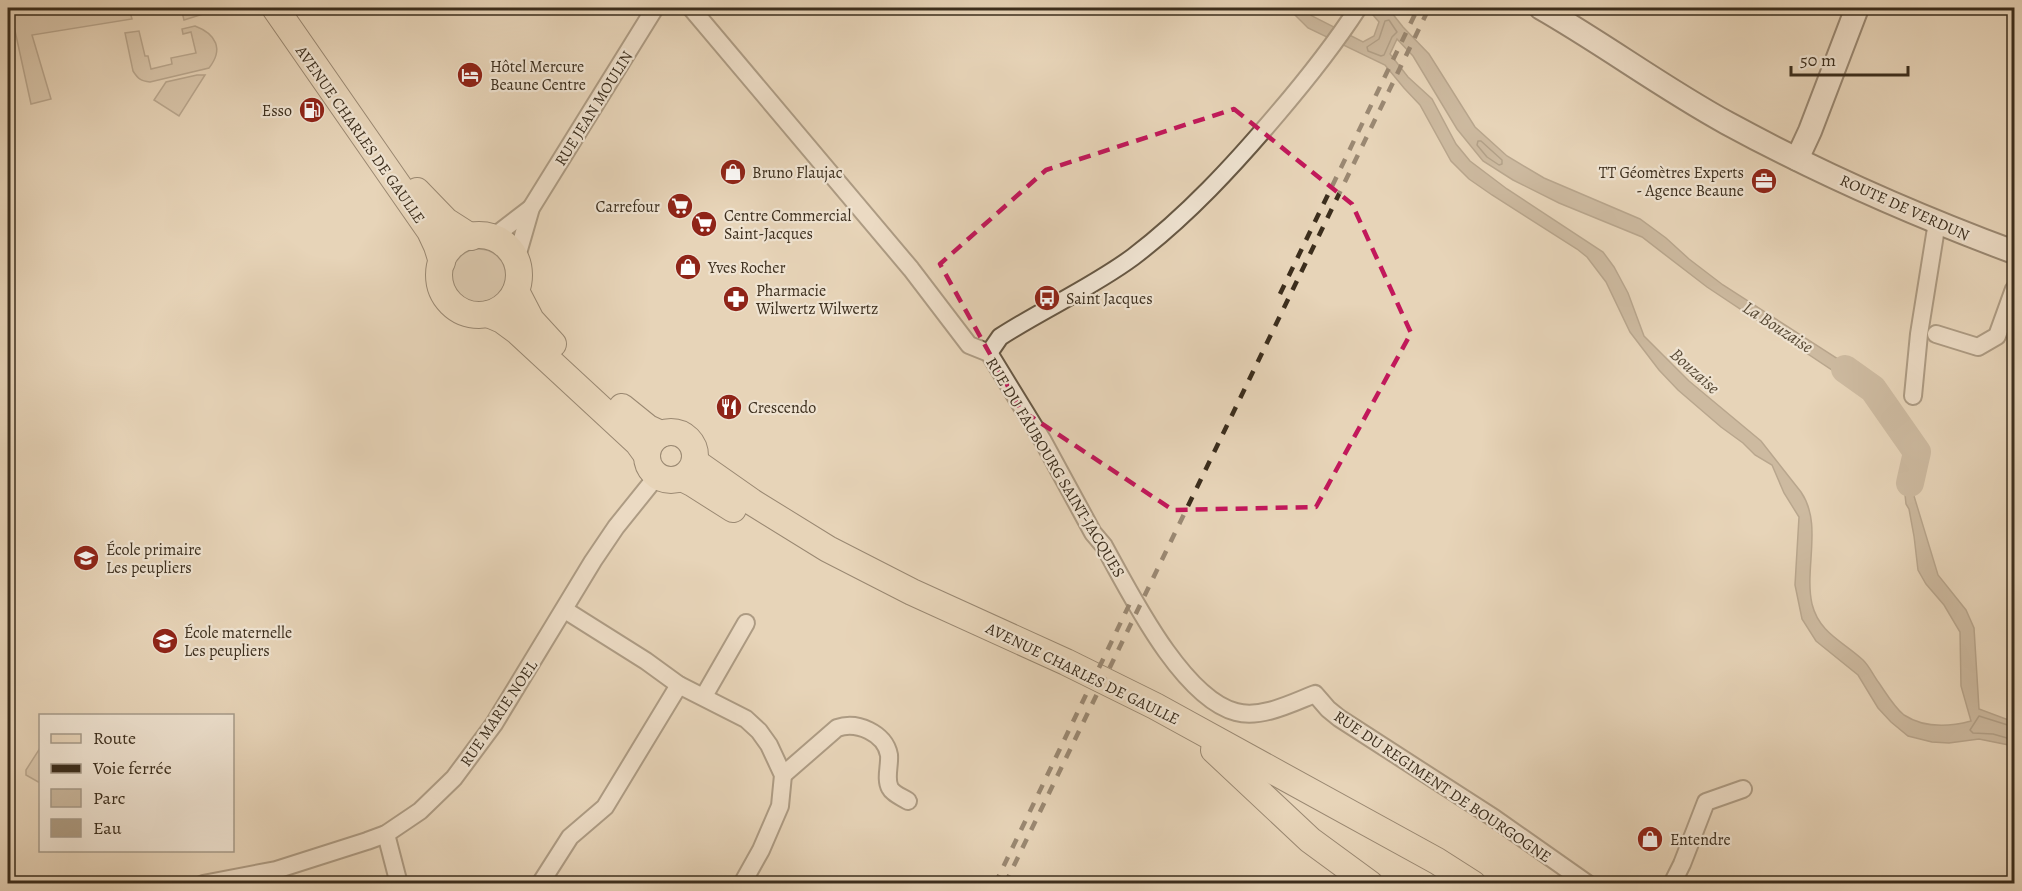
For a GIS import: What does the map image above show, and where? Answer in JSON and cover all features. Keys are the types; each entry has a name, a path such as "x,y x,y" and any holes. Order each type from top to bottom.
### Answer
{"main road":[{"name":"AVENUE CHARLES DE GAULLE","path":"275,8 430,231 442,262"},
{"name":"AVENUE CHARLES DE GAULLE","path":"294,8 308,34 352,101 414,188 446,221 481,237"},
{"name":"ROUTE DE VERDUN","path":"1541,8 1726,122 1797,159 1936,222 2014,252"},
{"path":"1797,159 1857,8"},
{"path":"481,237 506,246 516,260 519,272 516,291 508,303 495,312 480,315 466,313 459,309 447,298 440,283 442,262 450,249 463,239 481,237"},
{"path":"516,291 531,320 570,360 638,421 661,434"},
{"name":"AVENUE CHARLES DE GAULLE","path":"488,314 502,320 517,331 638,443 670,468 784,539 824,561 1071,679 1335,812 1449,884"},
{"path":"677,432 685,436 694,447 670,468 651,442 661,434 677,432"},
{"name":"AVENUE CHARLES DE GAULLE","path":"670,468 752,502 828,549 912,592 1066,662 1155,706 1437,861 1473,884"},
{"path":"1214,750 1310,840 1370,884"}],"street":[{"name":"RUE JEAN MOULIN","path":"516,260 531,208 655,8"},
{"name":"RUE DU FAUBOURG SAINT-JACQUES","path":"691,8 910,269 969,345 989,353 1043,441 1093,533 1104,546 1143,614 1176,664"},
{"path":"989,353 1000,337 1103,278 1155,240 1241,157 1324,58 1358,8"},
{"name":"RUE JEAN MOULIN","path":"481,237 531,208"},
{"path":"1913,396 1919,334 1936,222"},
{"path":"1936,334 1978,347 1997,336 2014,289"},
{"name":"RUE MARIE NOEL","path":"203,884 276,870 386,834 420,811 454,778 494,724 616,527 670,468"},
{"path":"565,610 646,661 679,685 746,719 759,731 774,753 783,775 780,806 746,882"},
{"path":"704,696 746,623"},
{"name":"RUE DU REGIMENT DE BOURGOGNE","path":"1176,664 1206,696 1237,713 1269,710 1316,694 1339,718 1494,818 1588,884"},
{"path":"540,884 570,837 605,807 679,685"},
{"path":"783,775 837,728 855,725 874,734 883,742 889,756 888,786 908,801"},
{"path":"1672,884 1706,802 1743,789"},
{"path":"386,834 399,884"}],"highlighted area":[{"path":"1234,109 1352,204 1411,333 1316,507 1173,510 1021,410 940,264 1046,170"}],"green space":[{"path":"10,8 129,8 132,19 32,35 51,99 31,104"},
{"path":"181,8 214,8 216,10 184,20"},
{"path":"195,26 208,33 216,43 216,55 209,68 150,82 136,76 125,33 139,31 145,56 148,56 151,69 172,64 171,58 196,53 191,32 183,34 182,29"},
{"path":"205,75 179,116 154,100 166,82"},
{"path":"479,249 489,251 498,257 504,266 506,276 504,286 498,295 489,301 479,303 469,301 460,295 454,286 452,276 454,266 460,257 469,251"},
{"path":"39,750 39,782 26,775 26,770"}],"water":[{"path":"1296,8 1303,8 1312,16 1363,42 1374,36 1379,22 1367,8 1388,8 1429,54 1475,127 1507,156 1544,178 1640,219 1723,285 1866,377 1877,389 1871,396 1707,287 1642,237 1559,203 1513,180 1483,161 1457,129 1413,56 1397,39 1390,54 1408,77 1432,99 1456,144 1470,161 1507,189 1603,252 1628,293 1644,336 1689,381 1761,441 1801,492 1811,518 1810,590 1812,604 1815,614 1826,630 1865,663 1890,700 1904,715 1928,724 1954,724 1971,721 1961,686 1960,632 1944,605 1926,584 1918,570 1914,536 1906,504 1904,485 1912,454 1911,446 1917,440 1920,455 1914,496 1938,575 1966,610 1974,628 1979,709 2014,722 2014,746 1979,739 1949,743 1932,742 1908,736 1891,722 1878,708 1858,675 1816,641 1802,619 1795,585 1799,517 1784,493 1772,465 1755,455 1721,427 1678,390 1659,370 1630,332 1606,282 1587,257 1469,179 1451,161 1420,105 1385,65 1308,28 1292,12"}],"waterway":[{"name":"La Bouzaise","path":"1845,369 1873,389 1917,452 1910,483"}],"railway":[{"path":"1280,294 1418,8"},
{"path":"1005,884 1429,8"},
{"path":"995,884 1132,599"}],"place":[{"name":"Hôtel Mercure Beaune Centre","path":"470,75"},
{"name":"Esso","path":"312,110"},
{"name":"Bruno Flaujac","path":"733,172"},
{"name":"TT Géomètres Experts - Agence Beaune","path":"1764,181"},
{"name":"Carrefour","path":"680,206"},
{"name":"Centre Commercial Saint-Jacques","path":"704,224"},
{"name":"Yves Rocher","path":"688,267"},
{"name":"Saint Jacques","path":"1047,298"},
{"name":"Pharmacie Wilwertz Wilwertz","path":"736,299"},
{"name":"Crescendo","path":"729,407"},
{"name":"École primaire Les peupliers","path":"86,558"},
{"name":"École maternelle Les peupliers","path":"165,641"},
{"name":"Entendre","path":"1650,839"}],"water label":[{"name":"Bouzaise","path":"1695,371"}]}
